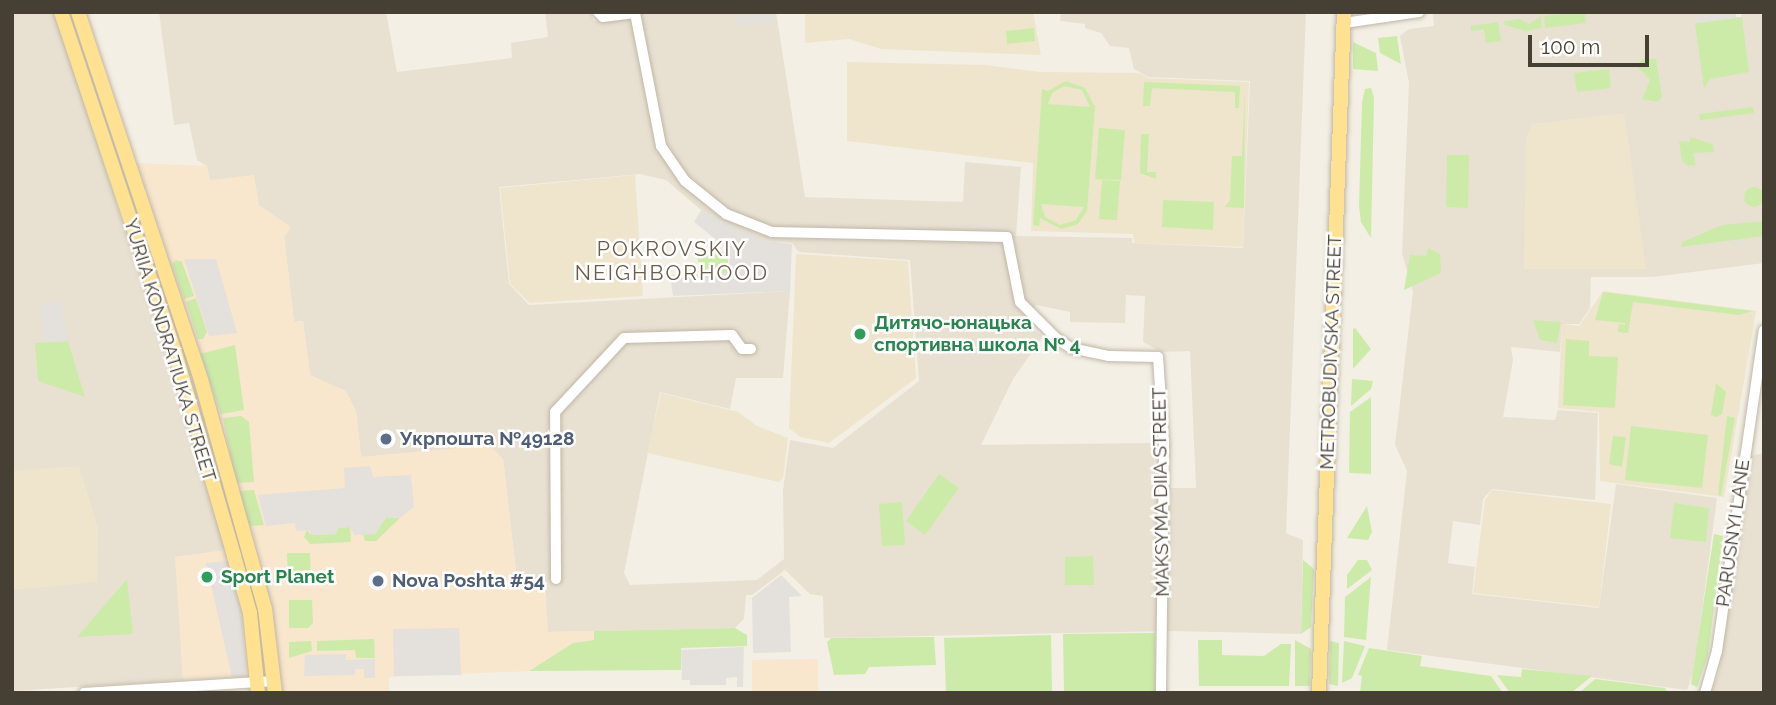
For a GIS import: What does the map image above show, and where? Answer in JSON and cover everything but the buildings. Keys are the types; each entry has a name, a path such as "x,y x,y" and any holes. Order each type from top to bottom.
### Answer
{"main road":[{"name":"YURIIA KONDRATIUKA STREET","path":"61,12 161,313 250,613 257,688"},
{"name":"YURIIA KONDRATIUKA STREET","path":"78,12 177,308 226,472 265,610 275,687"},
{"name":"METROBUDIVSKA STREET","path":"1319,693 1344,18"},
{"path":"161,313 177,308"},
{"path":"210,476 226,472"}],"street":[{"name":"MAKSYMA DIIA STREET","path":"598,12 603,16 635,13 660,146 685,181 726,214 772,232 1007,236 1020,302 1056,338 1072,348 1109,356 1158,357 1164,444 1161,693"},
{"path":"1344,18 1419,12"},
{"name":"PARUSNYI LANE","path":"1705,693 1717,651 1764,330"},
{"path":"556,579 555,412 624,338 732,335 742,349 751,349"},
{"path":"84,693 275,687"}],"shaded area":[{"path":"12,12 55,12 227,550 176,557 183,680 12,691"},
{"path":"159,12 386,12 397,72 512,58 511,43 548,37 545,12 592,12 593,21 632,17 633,12 776,12 805,197 963,202 965,162 1021,167 1016,236 1132,238 1132,243 1243,248 1250,81 1148,77 1134,69 1129,48 1110,46 1101,33 1085,28 1085,24 1060,21 1061,12 1306,12 1286,533 1303,540 1301,634 1170,631 824,638 823,596 810,594 785,570 752,595 746,595 744,619 735,628 548,632 517,580 503,459 460,445 457,449 361,457 356,411 310,375 303,321 294,322 284,236 290,227 209,180 207,166 197,160 189,123 174,125","holes":["640,174 666,180 701,210 730,227 768,241 792,243 799,252 910,260 919,381 833,448 790,440 783,490 784,559 757,580 630,585 624,573 660,392 730,409 736,378 783,378 790,291 529,305 509,284 499,187","1126,295 1145,296 1143,342 1161,352 1190,351 1196,488 1156,488 1153,443 981,445 1013,379 1043,336 1025,325 1036,305 1070,312 1070,322 1125,323"]},
{"path":"735,12 774,12 776,21 737,26"},
{"path":"805,12 1033,12 1041,55 881,49 849,39 805,43"},
{"path":"1696,12 1698,23 1741,17 1741,12 1764,12 1764,263 1653,277 1591,277 1590,308 1579,324 1562,324 1560,352 1511,347 1513,360 1503,417 1555,420 1558,410 1598,413 1595,500 1492,489 1483,499 1480,525 1453,521 1448,563 1475,567 1472,594 1599,608 1616,484 1717,498 1694,670 1687,690 1387,650 1407,471 1395,445 1413,292 1402,253 1409,83 1400,36 1409,29 1434,26 1433,14"},
{"path":"1696,12 1736,12 1736,18 1697,23"},
{"path":"847,62 986,65 1040,72 1139,73 1148,78 1249,82 1243,247 1134,243 1133,234 1031,231 1033,163 847,141"},
{"path":"1624,113 1646,269 1524,269 1526,139 1532,124"},
{"path":"134,163 207,166 210,180 254,175 259,205 291,227 284,237 294,322 303,321 310,375 346,391 356,411 361,457 490,445 503,459 517,580 545,579 548,632 594,631 594,640 573,643 529,671 389,677 389,693 281,693 212,391 206,384"},
{"path":"635,175 643,296 530,303 510,284 500,188"},
{"path":"701,210 767,241 792,244 790,291 673,296 670,275 730,273 729,250 694,222"},
{"path":"796,254 908,261 916,378 829,443 800,437 789,428"},
{"path":"184,259 216,259 237,333 209,336"},
{"path":"1603,291 1756,311 1724,497 1600,481 1599,412 1558,408 1562,324 1579,326"},
{"path":"60,301 68,341 45,342 41,304"},
{"path":"661,393 738,412 757,426 788,438 783,478 779,482 647,453"},
{"path":"1764,453 1764,693 1711,693 1719,672 1749,456"},
{"path":"79,466 98,528 97,582 12,590 12,471"},
{"path":"370,466 373,477 411,475 414,507 400,518 386,517 375,534 354,535 350,527 338,528 336,534 311,535 310,530 296,531 295,523 266,526 258,495 345,488 344,468"},
{"path":"1492,490 1611,504 1599,607 1473,593 1485,500"},
{"path":"227,550 245,614 250,667 245,677 183,680 175,557"},
{"path":"228,561 242,614 246,676 232,677 206,563"},
{"path":"781,575 802,596 789,597 791,652 753,653 752,598"},
{"path":"459,628 461,675 394,676 393,629"},
{"path":"744,647 743,687 737,687 737,677 726,678 726,685 690,685 690,680 682,680 681,650"},
{"path":"346,654 346,660 375,659 375,678 364,678 364,669 355,669 355,675 304,676 305,655"},
{"path":"818,659 818,693 752,693 752,660"}],"green space":[{"path":"1585,12 1586,23 1545,28 1544,16"},
{"path":"1541,16 1542,28 1525,31 1505,25 1504,21 1520,19 1529,24"},
{"path":"1742,17 1749,72 1710,79 1704,89 1695,23"},
{"path":"1498,22 1501,41 1486,43 1484,29 1471,31 1471,26"},
{"path":"1034,28 1035,41 1007,44 1006,31"},
{"path":"1397,36 1401,64 1380,53 1378,38"},
{"path":"1353,42 1376,53 1378,71 1353,69"},
{"path":"1644,58 1656,59 1662,97 1658,102 1642,99 1650,80 1636,65"},
{"path":"1609,69 1611,88 1577,92 1574,73"},
{"path":"1066,81 1085,88 1095,107 1087,211 1078,224 1061,229 1040,218 1039,226 1033,225 1042,89 1048,91","holes":["1064,86 1082,90 1090,107 1048,104 1052,93","1041,204 1083,207 1084,207 1076,220 1060,225 1045,217"]},
{"path":"1144,82 1240,86 1239,108 1235,108 1235,92 1152,88 1150,106 1143,106"},
{"path":"1371,88 1374,98 1371,238 1361,222 1359,206 1362,103 1365,89"},
{"path":"1245,89 1244,208 1225,207 1230,200 1232,156 1242,156"},
{"path":"1753,107 1754,113 1700,120 1699,114"},
{"path":"1099,128 1125,130 1121,180 1095,179"},
{"path":"1141,134 1149,134 1147,172 1156,172 1156,179 1140,173"},
{"path":"1690,137 1713,144 1714,152 1693,153 1696,165 1688,166 1682,161 1679,141 1690,142"},
{"path":"1447,155 1469,155 1468,208 1446,207"},
{"path":"1102,180 1120,181 1117,220 1099,219"},
{"path":"1750,187 1758,187 1764,197 1758,207 1750,207 1744,201 1744,193"},
{"path":"1163,200 1214,202 1213,230 1162,227"},
{"path":"1764,221 1764,236 1681,247 1682,242 1722,225"},
{"path":"1428,248 1440,254 1441,273 1404,290 1410,255 1426,256"},
{"path":"728,251 728,273 698,273 698,252"},
{"path":"176,260 182,262 194,296 184,299 172,264"},
{"path":"1603,292 1753,311 1739,315 1633,302 1628,333 1618,332 1619,324 1625,323 1595,320"},
{"path":"196,298 207,332 203,339 198,339 186,302"},
{"path":"1533,320 1561,322 1557,343 1540,340"},
{"path":"1355,328 1371,349 1353,369 1353,329"},
{"path":"1566,339 1589,341 1589,356 1618,357 1615,408 1563,405"},
{"path":"68,341 85,397 38,381 35,343"},
{"path":"235,345 244,410 221,414 200,354"},
{"path":"1352,379 1373,381 1371,389 1351,406"},
{"path":"1716,383 1726,392 1722,414 1716,417 1711,415"},
{"path":"1371,397 1371,474 1349,473 1350,412"},
{"path":"241,416 249,422 254,482 236,483 223,418"},
{"path":"1727,416 1735,418 1721,496 1718,495"},
{"path":"1631,426 1708,435 1702,488 1625,480"},
{"path":"1613,436 1626,437 1622,467 1609,464"},
{"path":"939,474 959,488 925,535 906,521"},
{"path":"254,490 264,525 249,526 238,491"},
{"path":"902,502 905,545 882,546 879,504"},
{"path":"1674,503 1709,508 1706,542 1670,538"},
{"path":"1367,506 1372,532 1368,540 1347,538"},
{"path":"386,517 400,518 376,541 365,541 363,534 375,534"},
{"path":"350,527 351,542 310,544 304,537 307,530 311,535 336,534 338,528"},
{"path":"1714,534 1723,536 1708,655 1697,687 1691,684"},
{"path":"287,553 310,553 311,581 288,581"},
{"path":"1093,556 1094,585 1065,585 1065,557"},
{"path":"1303,560 1314,569 1311,627 1301,634"},
{"path":"1358,560 1367,560 1372,570 1347,589 1347,575"},
{"path":"1371,577 1366,640 1344,637 1345,597"},
{"path":"127,579 133,634 77,637"},
{"path":"289,600 312,600 313,623 308,628 289,628"},
{"path":"735,628 747,635 747,646 681,648 681,670 529,671 573,643 594,640 594,631"},
{"path":"1155,633 1156,693 1064,693 1063,634"},
{"path":"1051,635 1052,693 946,693 944,638"},
{"path":"934,637 936,665 869,667 865,674 834,675 827,642 831,638"},
{"path":"374,639 375,658 356,658 355,650 317,651 317,641"},
{"path":"1198,640 1222,640 1222,655 1264,656 1281,644 1291,644 1289,686 1199,686"},
{"path":"1295,640 1311,649 1310,686 1295,686"},
{"path":"311,641 312,651 289,658 289,642"},
{"path":"1330,641 1339,643 1338,686 1329,684"},
{"path":"1344,641 1365,646 1352,678 1342,683"},
{"path":"1369,648 1422,656 1420,666 1491,676 1503,693 1360,693 1362,676 1358,675"},
{"path":"1522,669 1592,676 1571,693 1510,693 1497,675 1521,677"},
{"path":"1595,679 1665,688 1668,693 1579,693"}],"place":[{"name":"Дитячо-юнацька спортивна школа № 4","path":"860,334"},
{"name":"Укрпошта №49128","path":"386,439"},
{"name":"Sport Planet","path":"207,577"},
{"name":"Nova Poshta #54","path":"378,581"}],"district":[{"name":"POKROVSKIY NEIGHBORHOOD","path":"672,261"}]}
